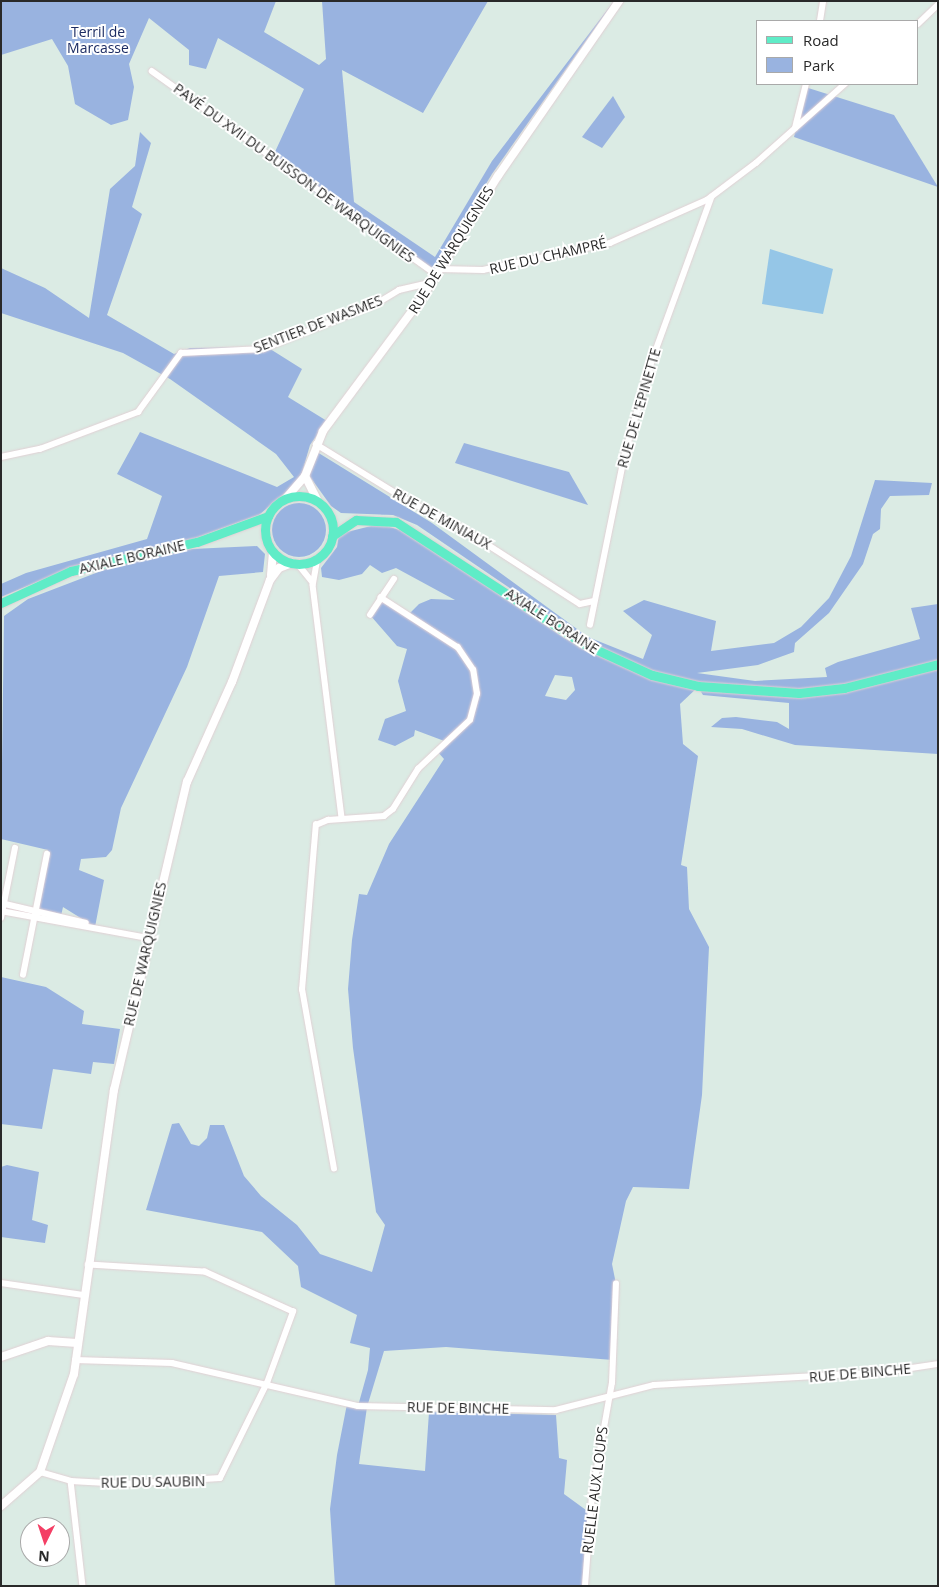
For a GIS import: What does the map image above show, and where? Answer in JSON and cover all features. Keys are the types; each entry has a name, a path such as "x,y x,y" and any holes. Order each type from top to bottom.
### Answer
{"main road":[{"path":"332,536 329,513 318,502 302,496 286,498 268,516 266,538 274,552 295,563 318,558 332,536 356,520"},
{"name":"AXIALE BORAINE","path":"329,513 356,520 386,519 407,526 582,643 674,681 730,692 799,693 853,686 938,664"},
{"name":"AXIALE BORAINE","path":"1,603 86,567 240,529 268,516"},
{"path":"240,529 266,538"}],"street":[{"name":"RUE DE WARQUIGNIES","path":"286,498 305,476 316,444 438,272 618,1"},
{"path":"820,20 823,1"},
{"path":"919,23 938,5"},
{"name":"PAVÉ DU XVII DU BUISSON DE WARQUIGNIES","path":"152,72 438,272"},
{"path":"794,129 806,85"},
{"name":"RUE DU CHAMPRÉ","path":"438,272 483,270 610,243 711,198 844,85"},
{"name":"RUE DE L'EPINETTE","path":"590,625 626,453 687,260 711,198"},
{"name":"SENTIER DE WASMES","path":"1,457 40,449 138,412 181,353 263,349 376,304 399,290 430,283"},
{"name":"RUE DE MINIAUX","path":"316,444 393,492 458,525 580,604 594,600"},
{"path":"305,476 318,502"},
{"name":"RUE DE WARQUIGNIES","path":"77,1343 114,1090 148,938 187,782 232,682 270,580 274,552"},
{"path":"318,558 313,584 342,818"},
{"path":"270,580 278,568 295,563 313,584"},
{"path":"370,615 394,579"},
{"path":"334,1169 302,990 314,834 321,822 342,818 384,816 394,809 409,780 460,732 475,707 473,670 458,648 381,598"},
{"path":"1,918 15,848"},
{"path":"22,975 47,854"},
{"path":"3,903 36,910 95,927"},
{"path":"2,911 148,938"},
{"path":"88,1265 205,1272 293,1312 267,1383"},
{"path":"1,1283 83,1295"},
{"name":"RUELLE AUX LOUPS","path":"585,1586 592,1496 610,1395 616,1284"},
{"path":"1,1357 48,1341 77,1343 71,1384 40,1472 1,1506"},
{"name":"RUE DE BINCHE","path":"75,1360 172,1363 367,1407 556,1410 654,1385 885,1372 938,1364"},
{"name":"RUE DU SAUBIN","path":"40,1472 71,1481 215,1481 267,1383"},
{"path":"71,1481 82,1586"}],"green space":[{"name":"Terril de Marcasse","path":"1,1 276,1 264,32 319,65 326,59 322,1 488,1 423,113 342,70 354,202 435,257 492,161 614,1 492,174 434,270 353,211 349,217 281,168 274,154 304,89 218,38 206,69 189,65 189,50 149,18 129,64 134,87 128,120 111,125 75,104 68,66 52,39 1,55"},
{"path":"805,87 894,115 938,187 794,137"},
{"path":"613,96 625,117 602,148 582,137"},
{"path":"140,132 151,143 132,207 142,214 107,315 174,354 190,348 267,347 302,369 288,397 327,421 310,445 300,480 259,515 188,541 83,563 1,597 1,584 26,573 147,539 162,496 117,474 140,432 277,487 294,477 276,454 170,379 123,353 1,313 1,268 45,288 89,318 110,189 135,166"},
{"path":"464,443 569,472 588,505 455,463"},
{"path":"317,452 432,523 588,637 643,659 652,635 623,611 644,600 716,621 711,651 774,643 801,627 829,598 851,556 875,480 932,483 929,495 890,496 881,509 880,529 873,534 863,564 829,613 795,643 794,652 758,665 697,673 755,681 827,677 825,668 838,662 920,639 911,608 938,604 938,754 795,745 742,729 711,727 722,718 736,717 777,722 789,729 789,703 703,695 698,687 680,704 683,744 698,756 681,865 687,867 689,909 709,947 702,1095 689,1189 633,1187 626,1201 612,1264 616,1284 613,1360 446,1347 384,1351 367,1407 359,1464 425,1471 429,1412 556,1415 559,1458 567,1460 564,1494 590,1513 585,1586 335,1586 330,1509 337,1455 347,1404 358,1406 368,1370 370,1348 350,1343 357,1315 301,1287 298,1266 262,1232 146,1210 172,1124 179,1123 191,1144 199,1146 207,1138 210,1125 224,1125 244,1176 261,1196 297,1225 320,1254 372,1272 385,1225 376,1212 353,1048 348,989 352,940 359,894 367,895 389,844 444,759 437,751 447,742 415,730 414,736 395,746 378,740 385,719 406,711 398,681 407,649 397,646 370,615 381,598 408,615 419,604 431,599 455,600 396,568 382,573 370,565 362,574 339,580 322,577 321,568 337,547 339,534 379,524 414,534 564,638 581,647 586,640 417,525 393,515 341,513 331,506 308,474","holes":["555,675 572,677 575,690 566,700 545,696"]},
{"path":"294,503 304,503 314,507 322,515 326,530 322,545 314,553 304,557 294,557 284,553 276,545 272,535 272,525 276,515 284,507"},
{"path":"257,546 265,554 263,572 219,576 187,667 121,808 112,850 106,857 81,859 79,870 104,880 95,927 63,907 61,916 35,910 48,850 1,839 4,616 28,599 122,563 192,549"},
{"path":"1,977 46,987 84,1011 82,1024 120,1029 114,1064 93,1062 91,1074 53,1069 42,1129 1,1124"},
{"path":"7,1165 39,1172 32,1220 48,1225 45,1243 1,1237 1,1167"}],"shaded area":[{"path":"770,249 833,269 823,314 762,304"}]}
